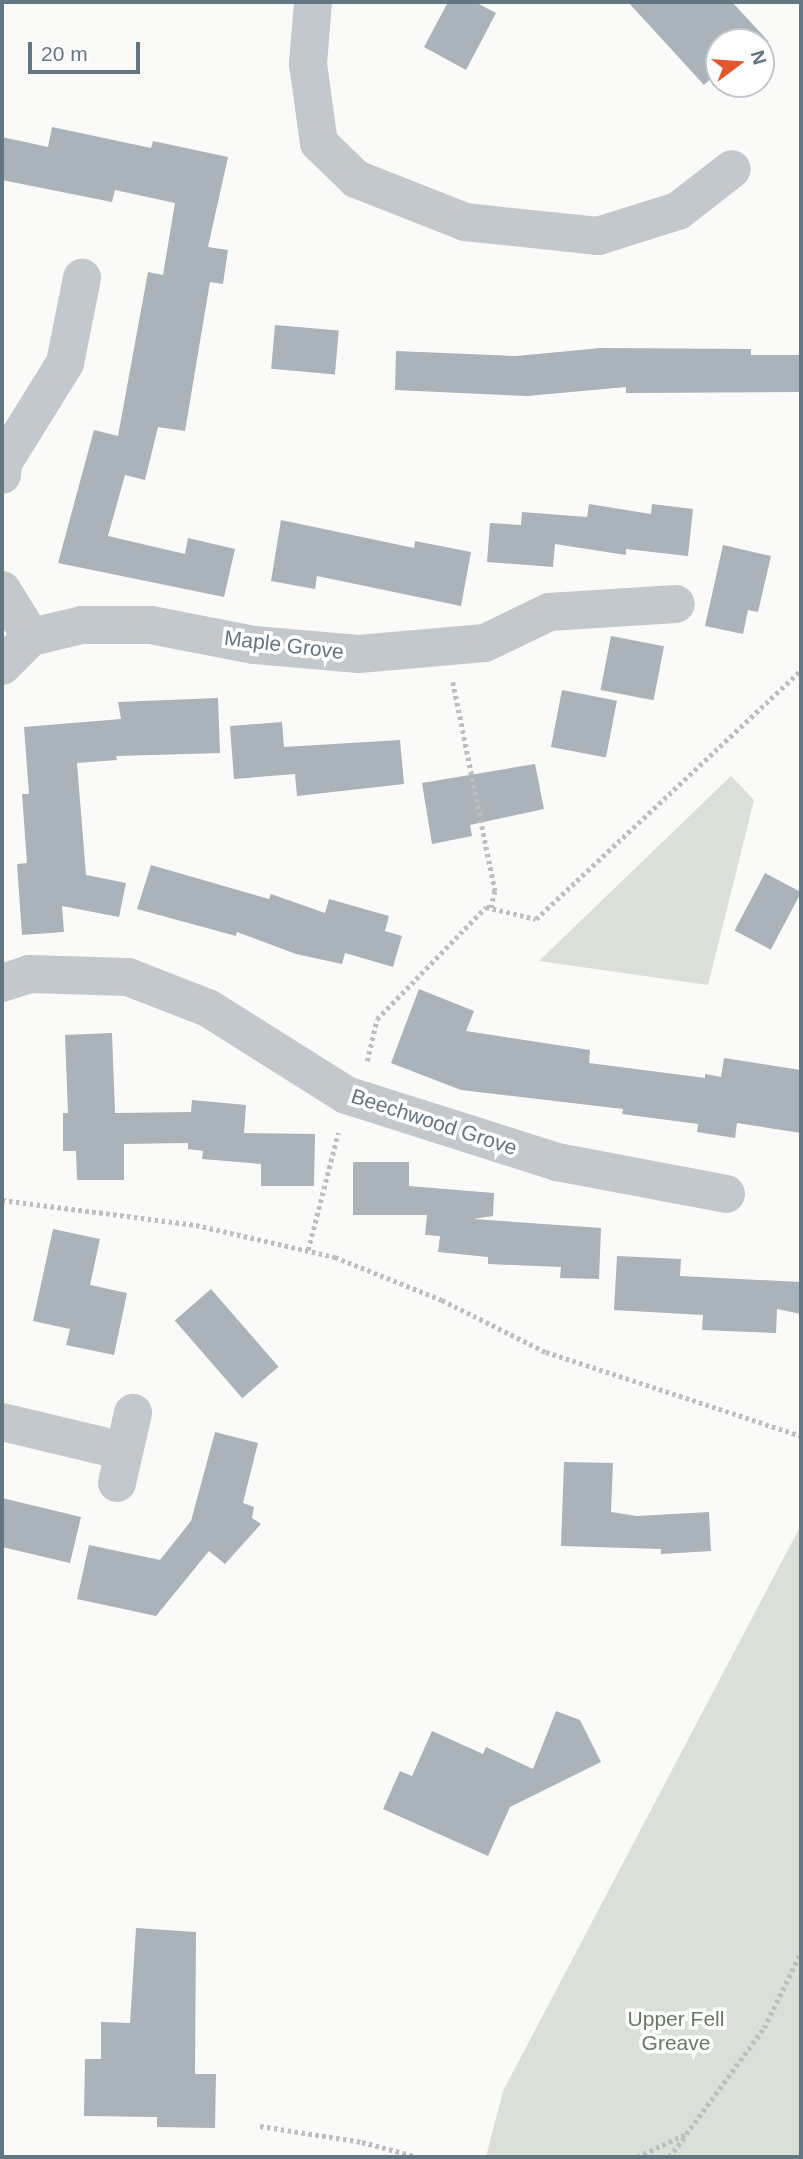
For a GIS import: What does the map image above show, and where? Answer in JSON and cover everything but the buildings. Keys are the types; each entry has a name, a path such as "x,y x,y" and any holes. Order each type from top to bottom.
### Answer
{"street":[{"path":"313,2 308,64 319,143 356,180 465,222 598,236 678,211 732,169"},
{"path":"2,475 4,463 65,363 82,278"},
{"path":"2,590 31,637 2,666"},
{"name":"Maple Grove","path":"31,637 82,625 151,625 254,645 359,654 485,643 549,612 676,604"},
{"name":"Beechwood Grove","path":"2,983 29,974 128,977 208,1008 352,1097 558,1162 726,1194"},
{"path":"2,1422 120,1467 133,1413"}],"path":[{"path":"446,646 495,891 491,908"},
{"path":"309,1251 377,1019 477,916 491,908 536,919 801,670"},
{"path":"2,1200 196,1224 309,1251 442,1300 546,1352 801,1436"},
{"path":"669,2157 764,2028 801,1952"},
{"path":"260,2126 362,2142 418,2157"},
{"path":"637,2157 686,2134"}],"green space":[{"path":"731,776 754,800 708,985 539,961"},
{"name":"Upper Fell Greave","path":"801,1525 801,2157 486,2157 503,2091"}]}
